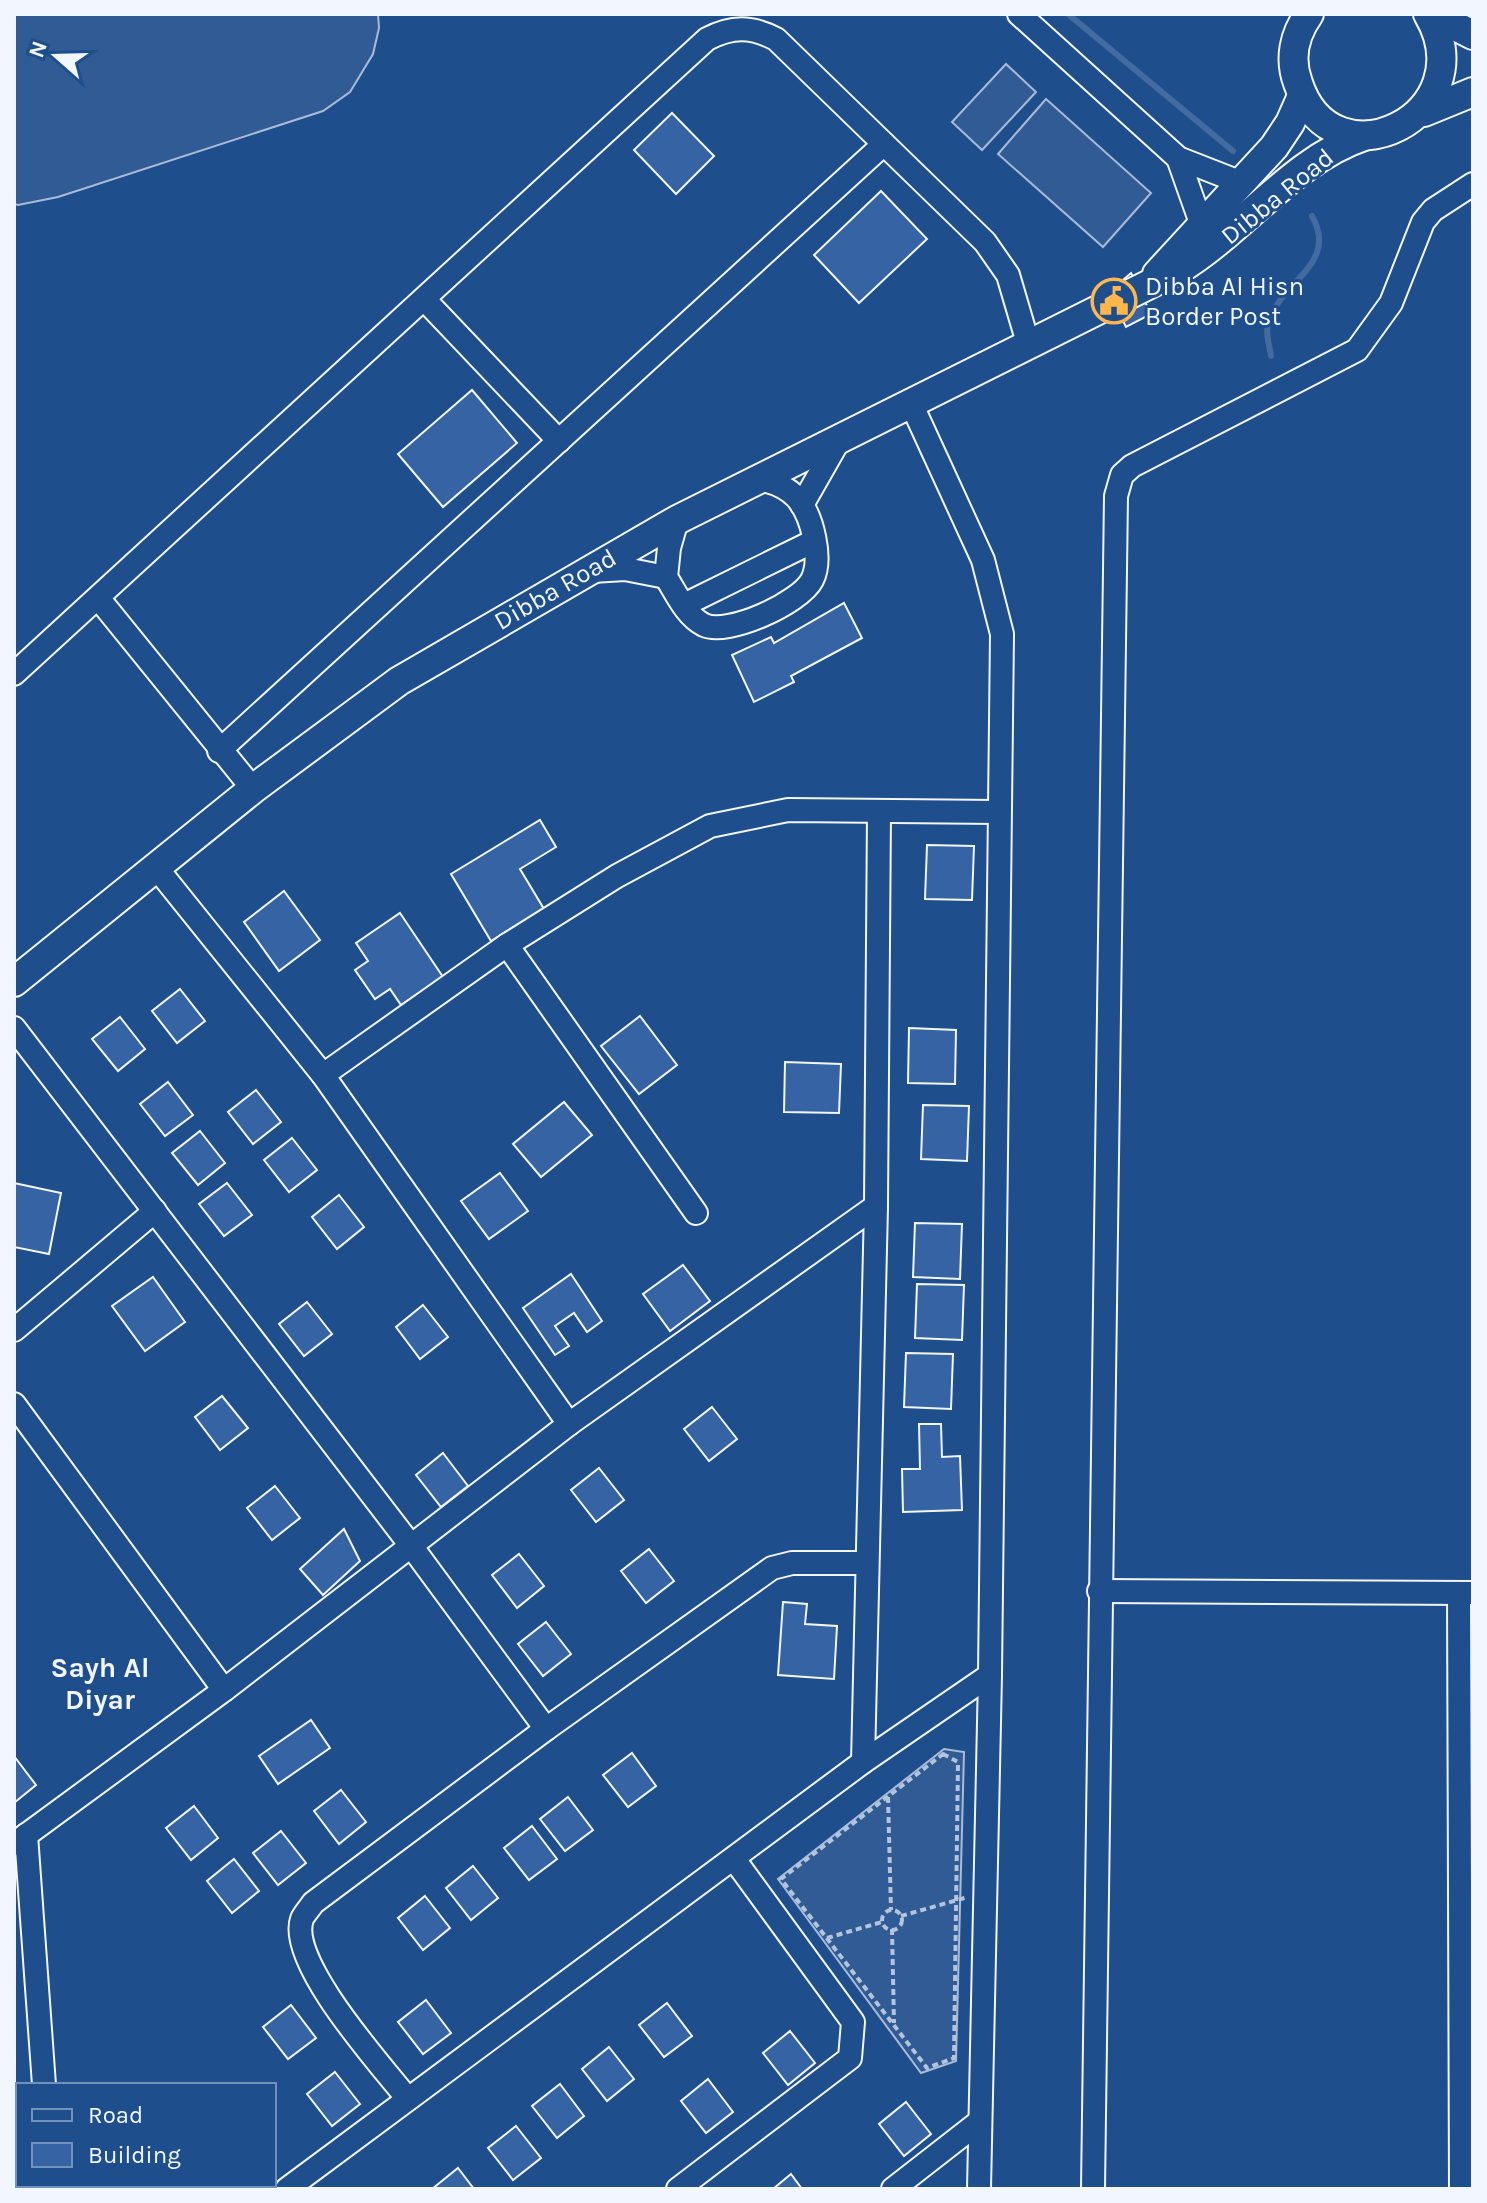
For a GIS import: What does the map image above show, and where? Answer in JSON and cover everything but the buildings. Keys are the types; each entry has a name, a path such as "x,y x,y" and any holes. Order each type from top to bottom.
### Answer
{"main road":[{"path":"1283,14 1302,96 1328,124 1364,136"},
{"path":"1293,56 1297,35 1309,14"},
{"path":"1430,14 1473,35"},
{"path":"1424,112 1436,94 1443,72 1444,50 1430,14"},
{"name":"Dibba Road","path":"14,982 253,789 399,681 584,571 677,520 1150,282 1210,233 1316,160 1364,136 1386,134 1406,126 1424,112 1473,92"},
{"name":"Dibba Road","path":"1210,233 1242,183 1283,135 1302,96"}],"street":[{"path":"1019,14 1178,158 1242,183"},
{"path":"14,674 707,39 723,31 760,31 776,39 998,256 1008,275 1028,343"},
{"path":"219,751 884,144"},
{"path":"1178,158 1210,233"},
{"path":"1093,2189 1099,1591 1118,485 1122,475 1132,466 1357,350 1381,322 1391,303 1423,222 1433,210 1473,184"},
{"path":"424,299 559,441"},
{"path":"910,401 983,560 1002,634 990,1675 979,2189"},
{"path":"802,505 839,440"},
{"path":"677,520 669,548 666,577 684,605 706,626 725,629 800,595 815,574 817,558 802,505 779,484 759,479"},
{"path":"684,605 814,541"},
{"path":"584,571 625,569 666,577"},
{"path":"99,599 219,751 253,789"},
{"path":"323,1075 507,945 617,876 710,826 788,810 998,812"},
{"path":"863,1762 876,1206 879,811"},
{"path":"155,866 323,1075 569,1424"},
{"path":"507,945 696,1213"},
{"path":"14,1028 412,1547 546,1729"},
{"path":"44,2083 20,1839 224,1690 569,1424 876,1206"},
{"path":"14,1330 155,1211"},
{"path":"14,1404 224,1690"},
{"path":"407,2098 317,1980 303,1949 301,1919 320,1897 546,1729 772,1568 792,1563 867,1563"},
{"path":"1099,1591 1466,1593 1461,2189"},
{"path":"287,2189 863,1762 990,1675"},
{"path":"678,2189 850,2058 853,2022 734,1859"},
{"path":"893,2189 979,2122"}],"path":[{"path":"943,1754 958,1762 954,2058 927,2068 781,1879 888,1797 943,1754"},
{"path":"888,1797 891,1910"},
{"path":"891,1910 901,1916 984,1892"},
{"path":"882,1922 884,1913 891,1910"},
{"path":"892,1929 901,1923 901,1916"},
{"path":"827,1938 882,1922"},
{"path":"882,1922 892,1929"},
{"path":"892,1929 894,2026"}],"shaded area":[{"path":"14,14 378,14 379,28 373,54 350,92 323,111 58,197 18,205 14,204"},
{"path":"1006,64 1036,92 982,150 952,122"},
{"path":"1046,99 1151,193 1103,247 998,154"},
{"path":"944,1749 964,1752 956,2061 921,2073 778,1879"}],"waterway":[{"path":"1068,14 1233,151"},
{"path":"1271,356 1267,329 1274,310 1313,261 1318,248 1319,233 1312,216"}],"place":[{"name":"Dibba Al Hisn Border Post","path":"1114,301"}],"district":[{"name":"Sayh Al Diyar","path":"100,1683"}]}
